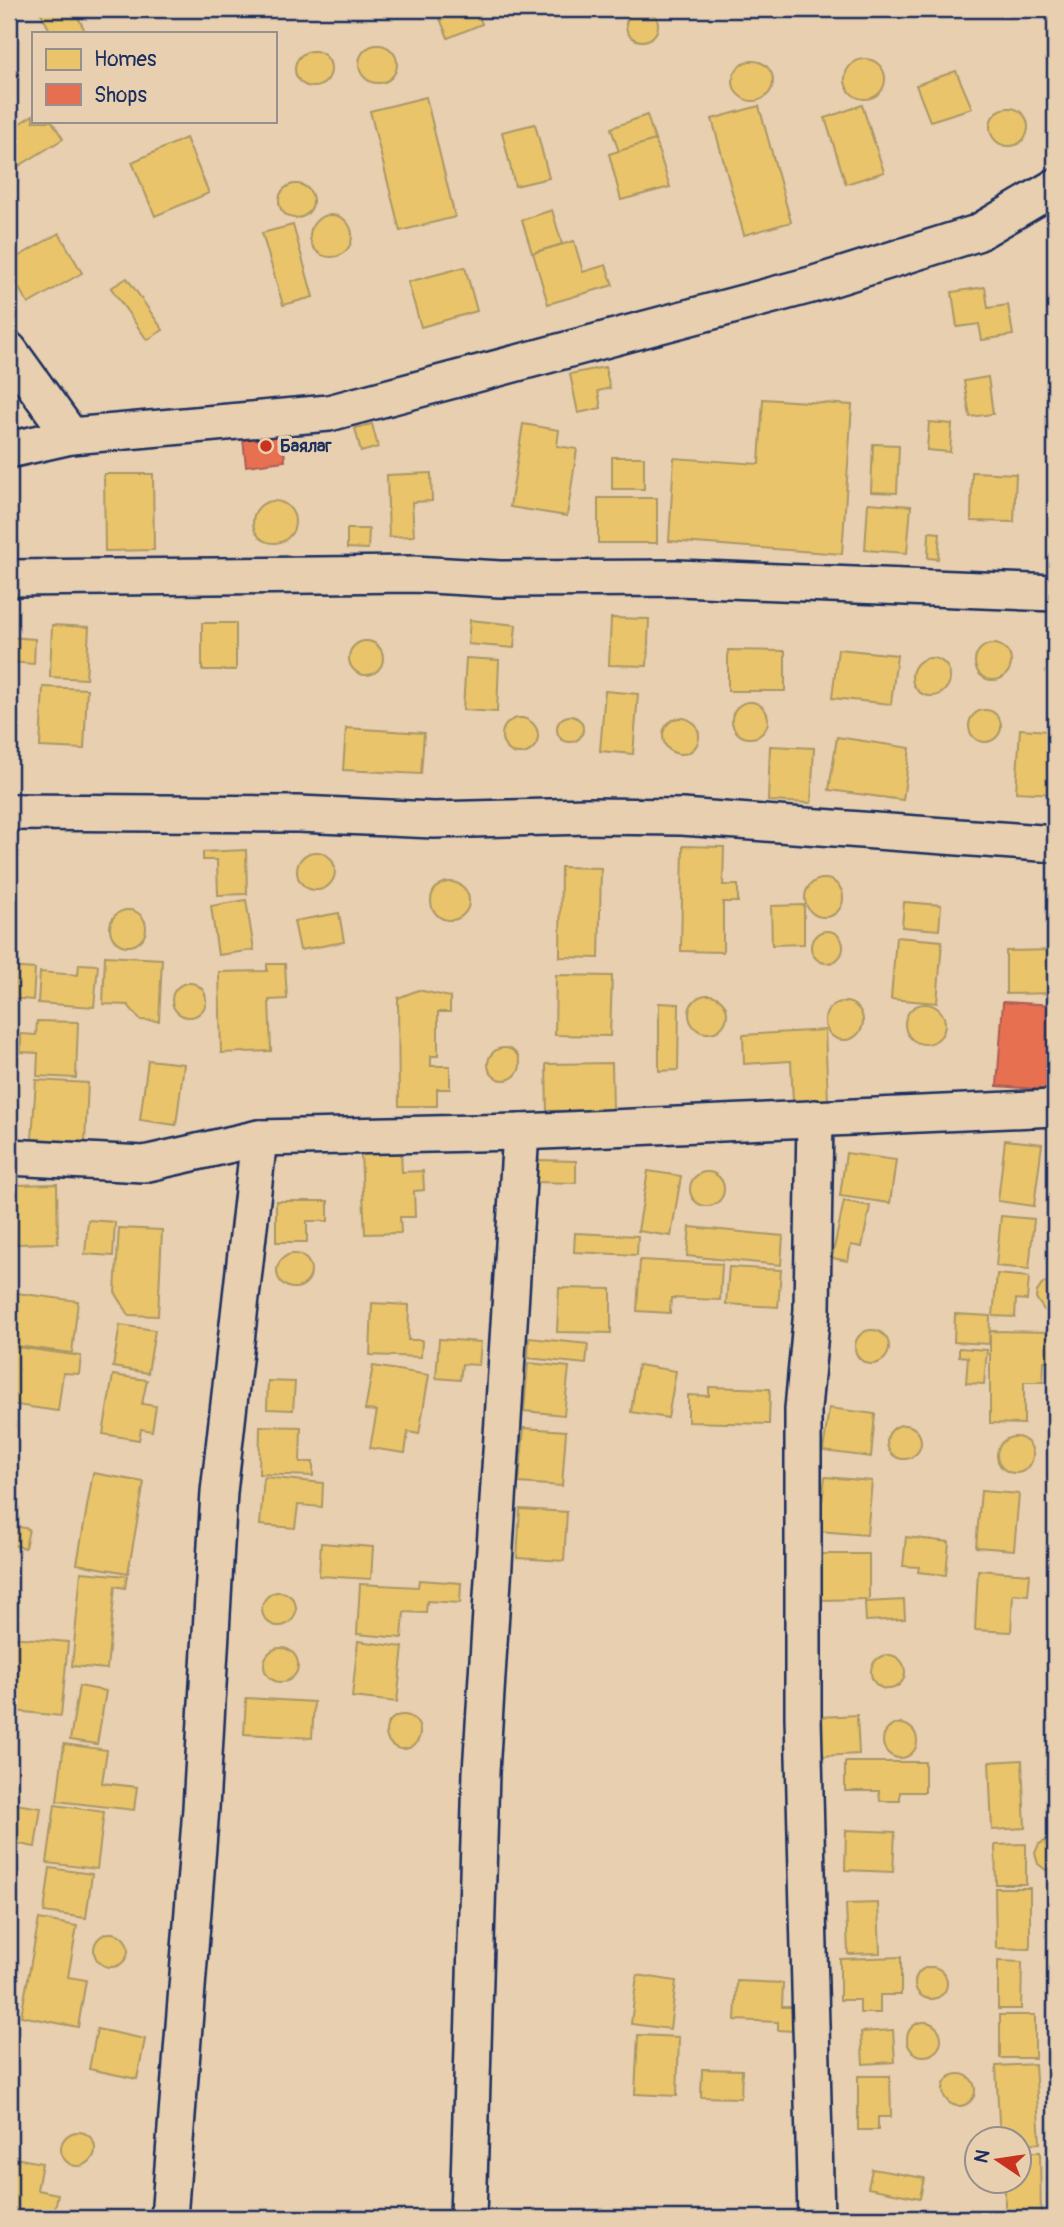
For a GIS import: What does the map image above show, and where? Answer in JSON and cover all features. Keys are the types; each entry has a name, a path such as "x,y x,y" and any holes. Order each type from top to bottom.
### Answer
{"street":[{"path":"9,450 71,436 329,413 836,277 977,233 1055,187"},
{"path":"9,350 71,436"},
{"path":"9,578 414,574 500,579 677,578 1055,593"},
{"path":"9,812 298,814 433,820 588,816 682,817 1055,844"},
{"path":"9,1157 144,1164 259,1138 521,1132 1055,1108"},
{"path":"815,1118 812,1310 803,1409 803,1717 817,2218"},
{"path":"468,2218 481,1772 521,1132"},
{"path":"169,2218 201,1808 219,1492 259,1138"}],"building: Homes":[{"path":"39,9 74,9 86,32 50,32"},
{"path":"436,9 476,9 482,24 448,38"},
{"path":"642,9 653,14 658,25 653,36 642,41 631,36 626,25 631,14"},
{"path":"378,45 392,50 397,64 392,78 378,83 364,78 359,64 364,50"},
{"path":"313,51 326,56 331,69 326,82 313,87 300,82 295,69 300,56"},
{"path":"865,59 879,65 885,79 879,93 865,99 851,93 845,79 851,65"},
{"path":"753,61 761,62 767,67 772,73 772,89 767,95 761,100 753,101 745,100 739,95 734,89 733,81 734,73 739,67 745,62"},
{"path":"956,71 972,108 930,121 916,85"},
{"path":"426,97 455,217 400,231 370,111"},
{"path":"862,105 884,172 846,184 825,118"},
{"path":"759,106 791,222 744,235 712,119"},
{"path":"1009,108 1023,113 1028,127 1023,141 1009,146 995,141 990,127 995,113"},
{"path":"647,115 655,140 619,152 611,128"},
{"path":"32,116 32,122 53,122 63,139 9,172 9,130"},
{"path":"535,124 549,178 515,186 502,132"},
{"path":"186,138 209,193 155,216 132,162"},
{"path":"655,140 670,187 621,200 609,154"},
{"path":"296,184 308,189 313,201 308,213 296,218 284,213 279,201 284,189"},
{"path":"552,210 562,244 532,253 522,220"},
{"path":"331,215 346,221 352,236 346,251 331,257 316,251 310,236 316,221"},
{"path":"293,225 313,297 283,305 262,233"},
{"path":"59,233 82,273 28,304 9,271 9,262"},
{"path":"574,241 583,272 606,265 613,285 548,304 533,253"},
{"path":"465,267 477,311 421,327 408,282"},
{"path":"127,278 163,330 147,340 111,288"},
{"path":"985,287 988,308 1008,305 1013,335 982,340 979,324 957,327 952,292"},
{"path":"605,367 610,388 598,391 601,408 578,413 570,374"},
{"path":"988,377 993,414 970,417 964,381"},
{"path":"763,399 852,405 842,554 669,541 674,458 759,464"},
{"path":"929,422 952,424 950,452 927,450"},
{"path":"372,424 378,447 361,452 355,428"},
{"path":"523,424 559,430 557,446 577,449 567,516 510,507"},
{"path":"873,444 899,445 897,493 871,492"},
{"path":"612,457 644,457 644,489 612,489"},
{"path":"972,472 1016,474 1014,522 971,521"},
{"path":"431,473 432,501 412,502 414,536 389,537 387,475"},
{"path":"104,474 153,474 154,550 105,551"},
{"path":"598,498 657,498 657,543 598,543"},
{"path":"274,501 289,507 295,522 289,537 274,543 259,537 253,522 259,507"},
{"path":"868,503 911,506 907,553 865,550"},
{"path":"347,529 369,529 368,549 347,548"},
{"path":"929,532 940,533 938,559 928,558"},
{"path":"611,618 649,619 647,666 609,665"},
{"path":"470,620 516,625 514,648 468,644"},
{"path":"202,623 236,623 236,670 202,670"},
{"path":"52,625 89,627 86,679 50,677"},
{"path":"9,637 35,639 34,664 9,662"},
{"path":"366,641 378,646 383,658 378,670 366,675 354,670 349,658 354,646"},
{"path":"993,644 1006,649 1011,662 1006,675 993,680 980,675 975,662 980,649"},
{"path":"838,649 897,655 891,704 832,698"},
{"path":"728,650 785,651 785,691 728,691"},
{"path":"466,658 499,660 497,712 463,710"},
{"path":"931,658 944,664 950,677 944,690 931,696 918,690 912,677 918,664"},
{"path":"43,687 87,689 84,749 40,747"},
{"path":"605,691 638,694 633,754 600,751"},
{"path":"750,702 763,707 768,720 763,733 750,738 737,733 732,720 737,707"},
{"path":"985,710 996,715 1001,726 996,737 985,742 974,737 969,726 974,715"},
{"path":"570,716 579,720 583,729 579,738 570,742 561,738 557,729 561,720"},
{"path":"520,718 533,723 538,736 533,749 520,754 507,749 502,736 507,723"},
{"path":"681,718 694,723 699,736 694,749 681,754 668,749 663,736 668,723"},
{"path":"346,728 424,733 421,774 343,770"},
{"path":"1020,729 1049,731 1049,748 1055,748 1055,794 1016,792"},
{"path":"837,737 910,748 903,800 829,790"},
{"path":"770,746 814,748 811,803 768,801"},
{"path":"683,846 724,847 723,885 738,885 738,902 723,902 723,952 681,951"},
{"path":"246,850 247,894 218,895 217,860 203,860 203,852"},
{"path":"316,852 329,858 335,871 329,884 316,890 303,884 297,871 303,858"},
{"path":"561,867 601,868 599,958 560,957"},
{"path":"824,879 838,884 843,898 838,912 824,917 810,912 805,898 810,884"},
{"path":"450,882 463,888 469,901 463,914 450,920 437,914 431,901 437,888"},
{"path":"246,900 254,950 218,955 211,906"},
{"path":"904,902 941,905 939,930 902,927"},
{"path":"804,905 804,944 772,945 771,906"},
{"path":"128,910 141,915 146,928 141,941 128,946 115,941 110,928 115,915"},
{"path":"339,913 344,942 300,950 294,921"},
{"path":"827,931 839,935 843,947 839,959 827,963 815,959 811,947 815,935"},
{"path":"896,937 942,941 937,1003 891,999"},
{"path":"1055,950 1055,993 1006,994 1006,951"},
{"path":"105,956 162,959 159,1021 140,1020 128,1005 103,1004"},
{"path":"79,964 98,965 94,1007 38,1003 40,972 78,975"},
{"path":"267,964 285,964 287,999 269,1000 271,1051 221,1053 219,972 267,971"},
{"path":"9,967 35,969 33,1000 9,998"},
{"path":"556,975 612,976 610,1036 555,1035"},
{"path":"189,983 201,988 206,1000 201,1012 189,1017 177,1012 172,1000 177,988"},
{"path":"418,990 450,997 450,1012 438,1012 438,1056 431,1056 431,1066 450,1066 450,1089 437,1089 437,1106 399,1106 398,998"},
{"path":"708,995 722,1000 727,1014 722,1028 708,1033 694,1028 689,1014 694,1000"},
{"path":"844,1002 857,1008 863,1021 857,1034 844,1040 831,1034 825,1021 831,1008"},
{"path":"659,1003 679,1004 678,1070 659,1071"},
{"path":"925,1004 939,1010 945,1024 939,1038 925,1044 911,1038 905,1024 911,1010"},
{"path":"37,1021 78,1022 76,1078 37,1076 38,1053 21,1052 21,1034 36,1035"},
{"path":"825,1030 828,1100 793,1102 791,1061 744,1064 743,1035"},
{"path":"504,1048 515,1053 520,1064 515,1075 504,1080 493,1075 488,1064 493,1053"},
{"path":"148,1060 184,1064 176,1125 140,1120"},
{"path":"612,1063 613,1110 547,1111 546,1064"},
{"path":"36,1080 88,1083 85,1142 32,1139"},
{"path":"1005,1140 1042,1144 1034,1206 998,1201"},
{"path":"401,1152 402,1172 423,1171 424,1190 414,1191 415,1217 400,1217 401,1233 365,1234 361,1153"},
{"path":"846,1153 896,1160 890,1203 840,1196"},
{"path":"537,1160 576,1161 576,1183 536,1182"},
{"path":"648,1171 681,1176 671,1236 638,1231"},
{"path":"707,1172 719,1177 724,1189 719,1201 707,1206 695,1201 690,1189 695,1177"},
{"path":"57,1184 58,1243 15,1244 15,1185"},
{"path":"1048,1190 1055,1191 1055,1227 1046,1227"},
{"path":"276,1201 328,1201 328,1221 307,1221 307,1242 276,1242"},
{"path":"844,1201 870,1206 862,1247 851,1245 848,1261 832,1258"},
{"path":"1001,1216 1034,1219 1029,1269 996,1266"},
{"path":"88,1220 115,1222 113,1256 85,1254"},
{"path":"690,1227 783,1236 781,1265 687,1256"},
{"path":"119,1228 162,1230 158,1316 129,1315 115,1292"},
{"path":"575,1233 638,1236 637,1255 574,1252"},
{"path":"294,1254 306,1259 311,1271 306,1283 294,1288 282,1283 277,1271 282,1259"},
{"path":"640,1260 722,1264 720,1300 671,1298 670,1313 637,1311"},
{"path":"729,1267 781,1270 778,1307 726,1304"},
{"path":"997,1274 1029,1277 1027,1300 1016,1299 1015,1317 993,1316"},
{"path":"1054,1280 1053,1313 1044,1310 1036,1298 1043,1283"},
{"path":"559,1288 611,1289 611,1333 557,1332"},
{"path":"9,1292 78,1301 72,1353 9,1345"},
{"path":"372,1303 409,1305 408,1340 422,1340 421,1357 370,1355"},
{"path":"955,1314 990,1316 989,1344 954,1342"},
{"path":"120,1325 155,1330 148,1373 113,1367"},
{"path":"872,1330 884,1335 889,1347 884,1359 872,1364 860,1359 855,1347 860,1335"},
{"path":"990,1331 1055,1332 1055,1361 1044,1361 1043,1382 1024,1382 1024,1424 990,1423"},
{"path":"529,1338 588,1344 586,1364 528,1358"},
{"path":"439,1339 481,1342 479,1365 462,1364 460,1380 436,1378"},
{"path":"9,1346 81,1356 79,1374 63,1373 58,1411 9,1404"},
{"path":"959,1348 987,1350 984,1384 966,1383 968,1357 959,1356"},
{"path":"528,1363 569,1367 564,1415 524,1411"},
{"path":"638,1365 676,1371 668,1418 631,1412"},
{"path":"373,1366 429,1375 419,1434 408,1432 405,1453 370,1448 377,1411 365,1410"},
{"path":"113,1375 147,1380 142,1404 156,1406 152,1431 141,1429 139,1440 103,1434"},
{"path":"268,1381 295,1382 293,1410 267,1409"},
{"path":"709,1387 770,1389 769,1424 688,1422 688,1395 709,1396"},
{"path":"829,1408 875,1414 871,1457 823,1451"},
{"path":"904,1425 916,1430 921,1442 916,1454 904,1459 892,1454 887,1442 892,1430"},
{"path":"260,1426 301,1427 300,1462 313,1462 313,1476 259,1474"},
{"path":"524,1428 566,1431 562,1486 519,1483"},
{"path":"1015,1437 1028,1442 1033,1455 1028,1468 1015,1473 1002,1468 997,1455 1002,1442"},
{"path":"93,1473 144,1482 128,1573 77,1564"},
{"path":"264,1477 323,1483 322,1507 298,1505 295,1528 260,1525"},
{"path":"825,1477 872,1481 867,1535 819,1531"},
{"path":"9,1491 18,1493 11,1525 29,1529 25,1548 9,1544"},
{"path":"981,1491 1019,1494 1014,1550 976,1547"},
{"path":"520,1509 567,1512 564,1561 517,1558"},
{"path":"906,1537 949,1542 946,1575 918,1572 919,1567 903,1566"},
{"path":"321,1543 373,1547 371,1579 319,1576"},
{"path":"819,1554 869,1554 869,1599 819,1600"},
{"path":"978,1570 1030,1574 1028,1595 1013,1594 1011,1632 975,1630"},
{"path":"81,1572 127,1576 125,1588 115,1586 107,1669 72,1666"},
{"path":"419,1580 461,1583 460,1603 427,1601 426,1613 404,1612 402,1638 357,1634 360,1584 418,1587"},
{"path":"279,1592 291,1597 296,1609 291,1621 279,1626 267,1621 262,1609 267,1597"},
{"path":"904,1600 905,1619 866,1621 865,1602"},
{"path":"11,1637 68,1642 61,1716 15,1711 19,1664 9,1662"},
{"path":"358,1641 403,1647 397,1702 352,1697"},
{"path":"281,1648 293,1653 298,1665 293,1677 281,1682 269,1677 264,1665 269,1653"},
{"path":"888,1655 900,1660 905,1672 900,1684 888,1689 876,1684 871,1672 876,1660"},
{"path":"79,1686 106,1691 97,1744 70,1740"},
{"path":"246,1698 314,1702 312,1738 244,1734"},
{"path":"403,1715 415,1720 420,1732 415,1744 403,1749 391,1744 386,1732 391,1720"},
{"path":"857,1715 859,1754 822,1756 820,1717"},
{"path":"900,1724 912,1729 917,1741 912,1753 900,1758 888,1753 883,1741 888,1729"},
{"path":"64,1744 107,1750 102,1783 137,1787 134,1810 57,1801"},
{"path":"1022,1760 1025,1828 992,1830 989,1762"},
{"path":"845,1762 925,1762 925,1792 900,1792 900,1801 880,1801 879,1791 845,1791"},
{"path":"9,1803 41,1808 35,1847 9,1842"},
{"path":"55,1805 104,1812 97,1869 47,1863"},
{"path":"846,1830 895,1832 893,1872 845,1870"},
{"path":"1049,1839 1055,1840 1055,1871 1046,1870 1038,1864 1035,1853 1039,1844"},
{"path":"1026,1844 1026,1884 996,1884 995,1845"},
{"path":"50,1868 92,1874 86,1918 44,1912"},
{"path":"995,1888 1030,1888 1030,1949 996,1948"},
{"path":"878,1903 880,1953 848,1954 846,1904"},
{"path":"39,1919 77,1926 68,1977 86,1980 78,2027 21,2016"},
{"path":"111,1933 123,1938 128,1950 123,1962 111,1967 99,1962 94,1950 99,1938"},
{"path":"901,1957 901,1995 880,1995 880,2013 860,2013 860,2000 840,2000 840,1959"},
{"path":"998,1961 1022,1962 1021,2009 998,2009"},
{"path":"931,1967 943,1971 947,1983 943,1995 931,1999 919,1995 915,1983 919,1971"},
{"path":"637,1975 676,1981 670,2029 631,2024"},
{"path":"737,1981 783,1983 782,2007 793,2007 792,2031 778,2030 778,2022 735,2020"},
{"path":"1000,2015 1035,2015 1035,2058 1000,2058"},
{"path":"924,2022 936,2027 941,2039 936,2051 924,2056 912,2051 907,2039 912,2027"},
{"path":"97,2029 145,2039 137,2079 89,2069"},
{"path":"893,2030 895,2062 863,2064 861,2032"},
{"path":"638,2035 679,2037 677,2096 635,2094"},
{"path":"1035,2064 1040,2143 1032,2143 1032,2126 999,2126 996,2066"},
{"path":"702,2069 742,2070 741,2098 701,2097"},
{"path":"959,2074 970,2079 975,2090 970,2101 959,2106 948,2101 943,2090 948,2079"},
{"path":"858,2076 890,2076 891,2117 878,2117 878,2130 858,2130"},
{"path":"78,2132 90,2137 95,2149 90,2161 78,2166 66,2161 61,2149 66,2137"},
{"path":"1032,2152 1040,2152 1041,2218 1005,2218 1005,2196 1032,2196"},
{"path":"9,2157 42,2163 37,2190 58,2194 53,2218 9,2209"},
{"path":"872,2169 924,2178 920,2198 868,2188"},
{"path":"879,2207 890,2209 897,2218 866,2218 869,2211"}],"building: Shops":[{"path":"283,435 285,461 246,466 243,439"},
{"path":"1003,1002 1055,1005 1051,1049 1055,1049 1055,1063 1051,1062 1049,1090 997,1086"}],"place":[{"name":"Баялаг","path":"266,446"}]}
